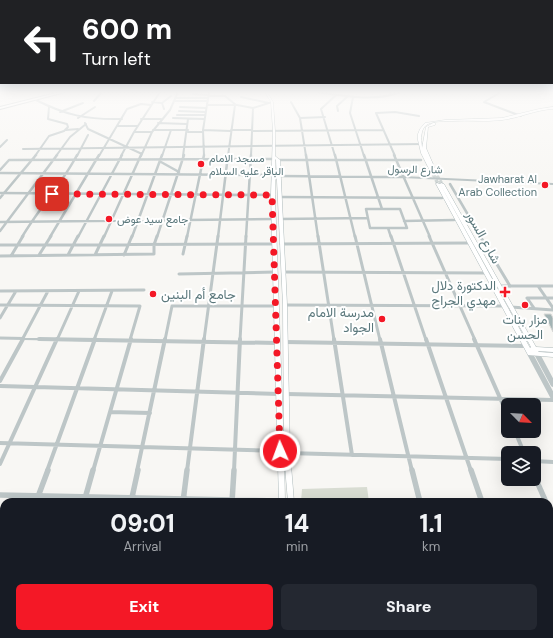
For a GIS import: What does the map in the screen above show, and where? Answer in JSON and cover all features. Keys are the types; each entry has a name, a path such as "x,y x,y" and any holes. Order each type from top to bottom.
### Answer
{"main road":[{"path":"273,122 276,159 272,195 279,394 284,452 290,498"},
{"path":"440,122 426,124 422,129 420,150 432,170 424,150 427,127 431,124 463,122"},
{"path":"275,176 282,244 287,394 282,498"},
{"name":"شارع السور","path":"527,350 469,243 440,184 536,352"},
{"path":"527,350 553,355"},
{"path":"536,352 553,350"}],"street":[{"path":"58,122 68,125 66,130"},
{"path":"40,255 120,122"},
{"path":"68,255 139,122"},
{"path":"183,254 204,159 204,122"},
{"path":"183,498 218,244 233,122"},
{"path":"232,498 246,220 253,122"},
{"path":"301,122 323,271 330,305 344,395 352,455"},
{"path":"326,122 419,498"},
{"path":"353,122 382,209"},
{"path":"287,394 501,399 380,122"},
{"path":"0,256 124,255 154,254 154,245 183,159 188,131 187,124 158,123 132,174 95,255"},
{"path":"166,130 168,123"},
{"path":"0,231 62,148 80,128 86,124 89,129 142,154"},
{"path":"118,126 137,126"},
{"path":"0,198 33,160 49,136 66,130 80,128"},
{"path":"134,132 166,130 383,130"},
{"path":"124,255 136,221 149,194 171,130"},
{"path":"11,256 31,222 67,174 88,135"},
{"path":"0,147 7,140"},
{"path":"23,148 424,144"},
{"path":"0,172 10,160 421,160"},
{"path":"161,161 178,173"},
{"name":"شارع الرسول","path":"0,172 43,174 178,173 200,175 403,177 553,184"},
{"path":"450,184 510,286"},
{"path":"0,193 272,195"},
{"path":"278,197 442,198"},
{"path":"366,209 382,209 400,209 407,228 370,228 366,209"},
{"path":"280,219 368,218"},
{"path":"0,222 273,220"},
{"path":"404,221 454,220"},
{"path":"388,228 481,498"},
{"path":"282,244 469,243"},
{"path":"0,245 274,244"},
{"path":"179,274 275,272"},
{"path":"283,272 485,272"},
{"path":"499,286 553,286"},
{"path":"538,286 553,309"},
{"path":"38,496 112,290"},
{"path":"0,291 144,290"},
{"path":"0,318 16,291"},
{"path":"0,381 48,291"},
{"path":"0,464 78,291"},
{"path":"534,308 527,298 553,298"},
{"path":"0,305 140,306 85,498"},
{"path":"285,305 504,306"},
{"path":"131,498 172,306 276,306"},
{"path":"511,307 553,309"},
{"path":"0,338 277,343"},
{"path":"285,342 477,345 527,350"},
{"name":"شارع السور","path":"527,350 553,398"},
{"name":"شارع السور","path":"536,352 553,384"},
{"path":"542,376 548,376"},
{"path":"0,386 279,394"},
{"path":"541,398 553,398"},
{"path":"110,412 150,413"},
{"path":"0,443 501,459"},
{"path":"541,461 553,462"},
{"path":"539,486 544,498"},
{"path":"0,495 61,498"}],"shaded area":[{"path":"367,487 368,498 301,498 302,489"}],"building":[{"path":"544,314 551,314 553,318 553,332"}],"tunnel":[{"path":"431,170 438,184"},
{"path":"434,171 442,184"}],"place":[{"name":"مسجد الامام الباقر عليه السلام","path":"201,164"},
{"name":"Jawharat Al Arab Collection","path":"545,185"},
{"name":"جامع سيد عوض","path":"109,219"},
{"name":"الدكتورة دلال مهدي الجراح","path":"505,292"},
{"name":"جامع أم البنين","path":"153,294"},
{"name":"مزار بنات الحسن","path":"525,305"},
{"name":"مدرسة الامام الجواد","path":"382,319"}],"route":[{"path":"52,194 272,195 280,451"}]}
